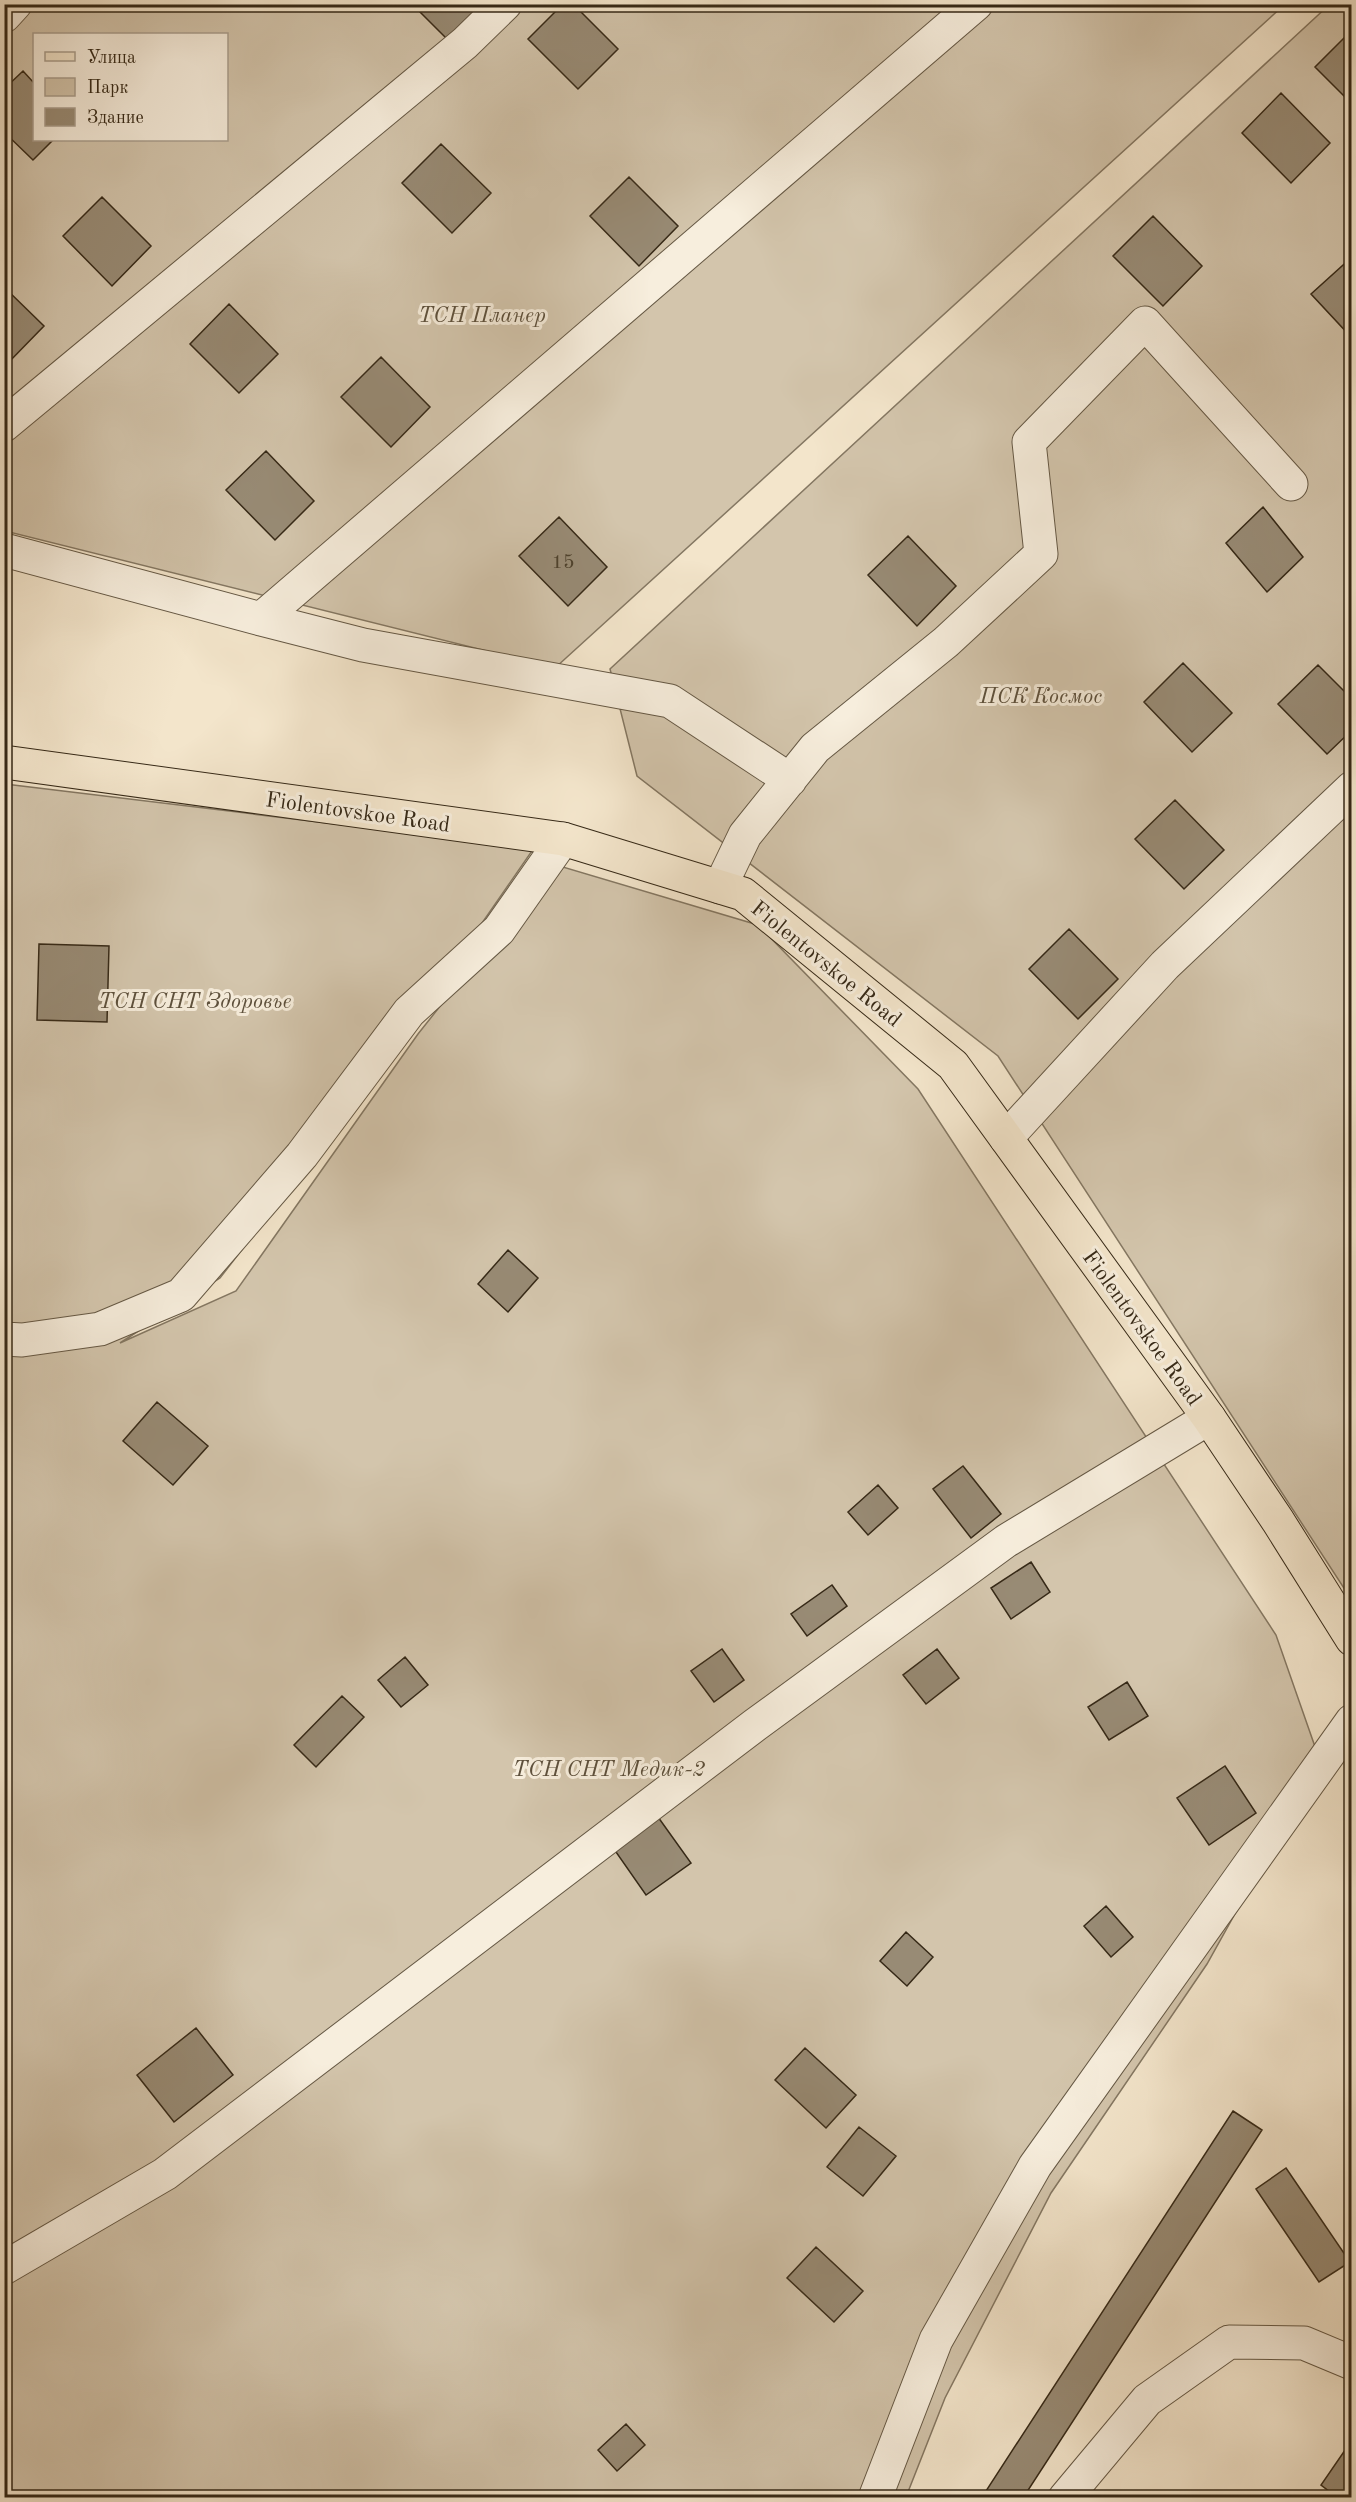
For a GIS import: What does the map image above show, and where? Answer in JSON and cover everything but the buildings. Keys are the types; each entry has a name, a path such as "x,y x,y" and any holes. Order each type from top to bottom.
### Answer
{"main road":[{"name":"Fiolentovskoe Road","path":"4,762 563,839 743,894 952,1065 1209,1418 1278,1521 1352,1639"}],"lane":[{"path":"4,16 15,4"},
{"path":"4,425 465,44 505,4"},
{"path":"261,619 976,4"},
{"path":"720,887 745,835 815,748 946,642 1041,554 1029,442 1145,323 1291,484"},
{"path":"4,550 363,645 670,701 790,780"},
{"path":"1006,1138 1165,965 1352,788"},
{"path":"4,1339 22,1340 100,1329 181,1295 302,1155 409,1012 499,930 563,839"},
{"path":"4,2268 165,2174 745,1732 1006,1541 1209,1418"},
{"path":"875,2498 936,2340 1035,2166 1352,1721"},
{"path":"1065,2498 1147,2400 1229,2342 1304,2343 1352,2363"}],"green space":[{"name":"ТСН Планер","path":"5,5 1284,5 555,668 5,531"},
{"name":"ПСК Космос","path":"1329,5 1351,5 1351,1599 998,1056 637,776 610,669"},
{"name":"ТСН СНТ Медик-2","path":"5,784 534,848 374,1079 220,1278 120,1343 236,1291 418,1034 553,864 758,925 918,1089 1276,1635 1320,1761 1207,1964 1051,2193 945,2398 906,2497 5,2497"}],"park label":[{"name":"ТСН СНТ Здоровье","path":"195,1000"}]}
